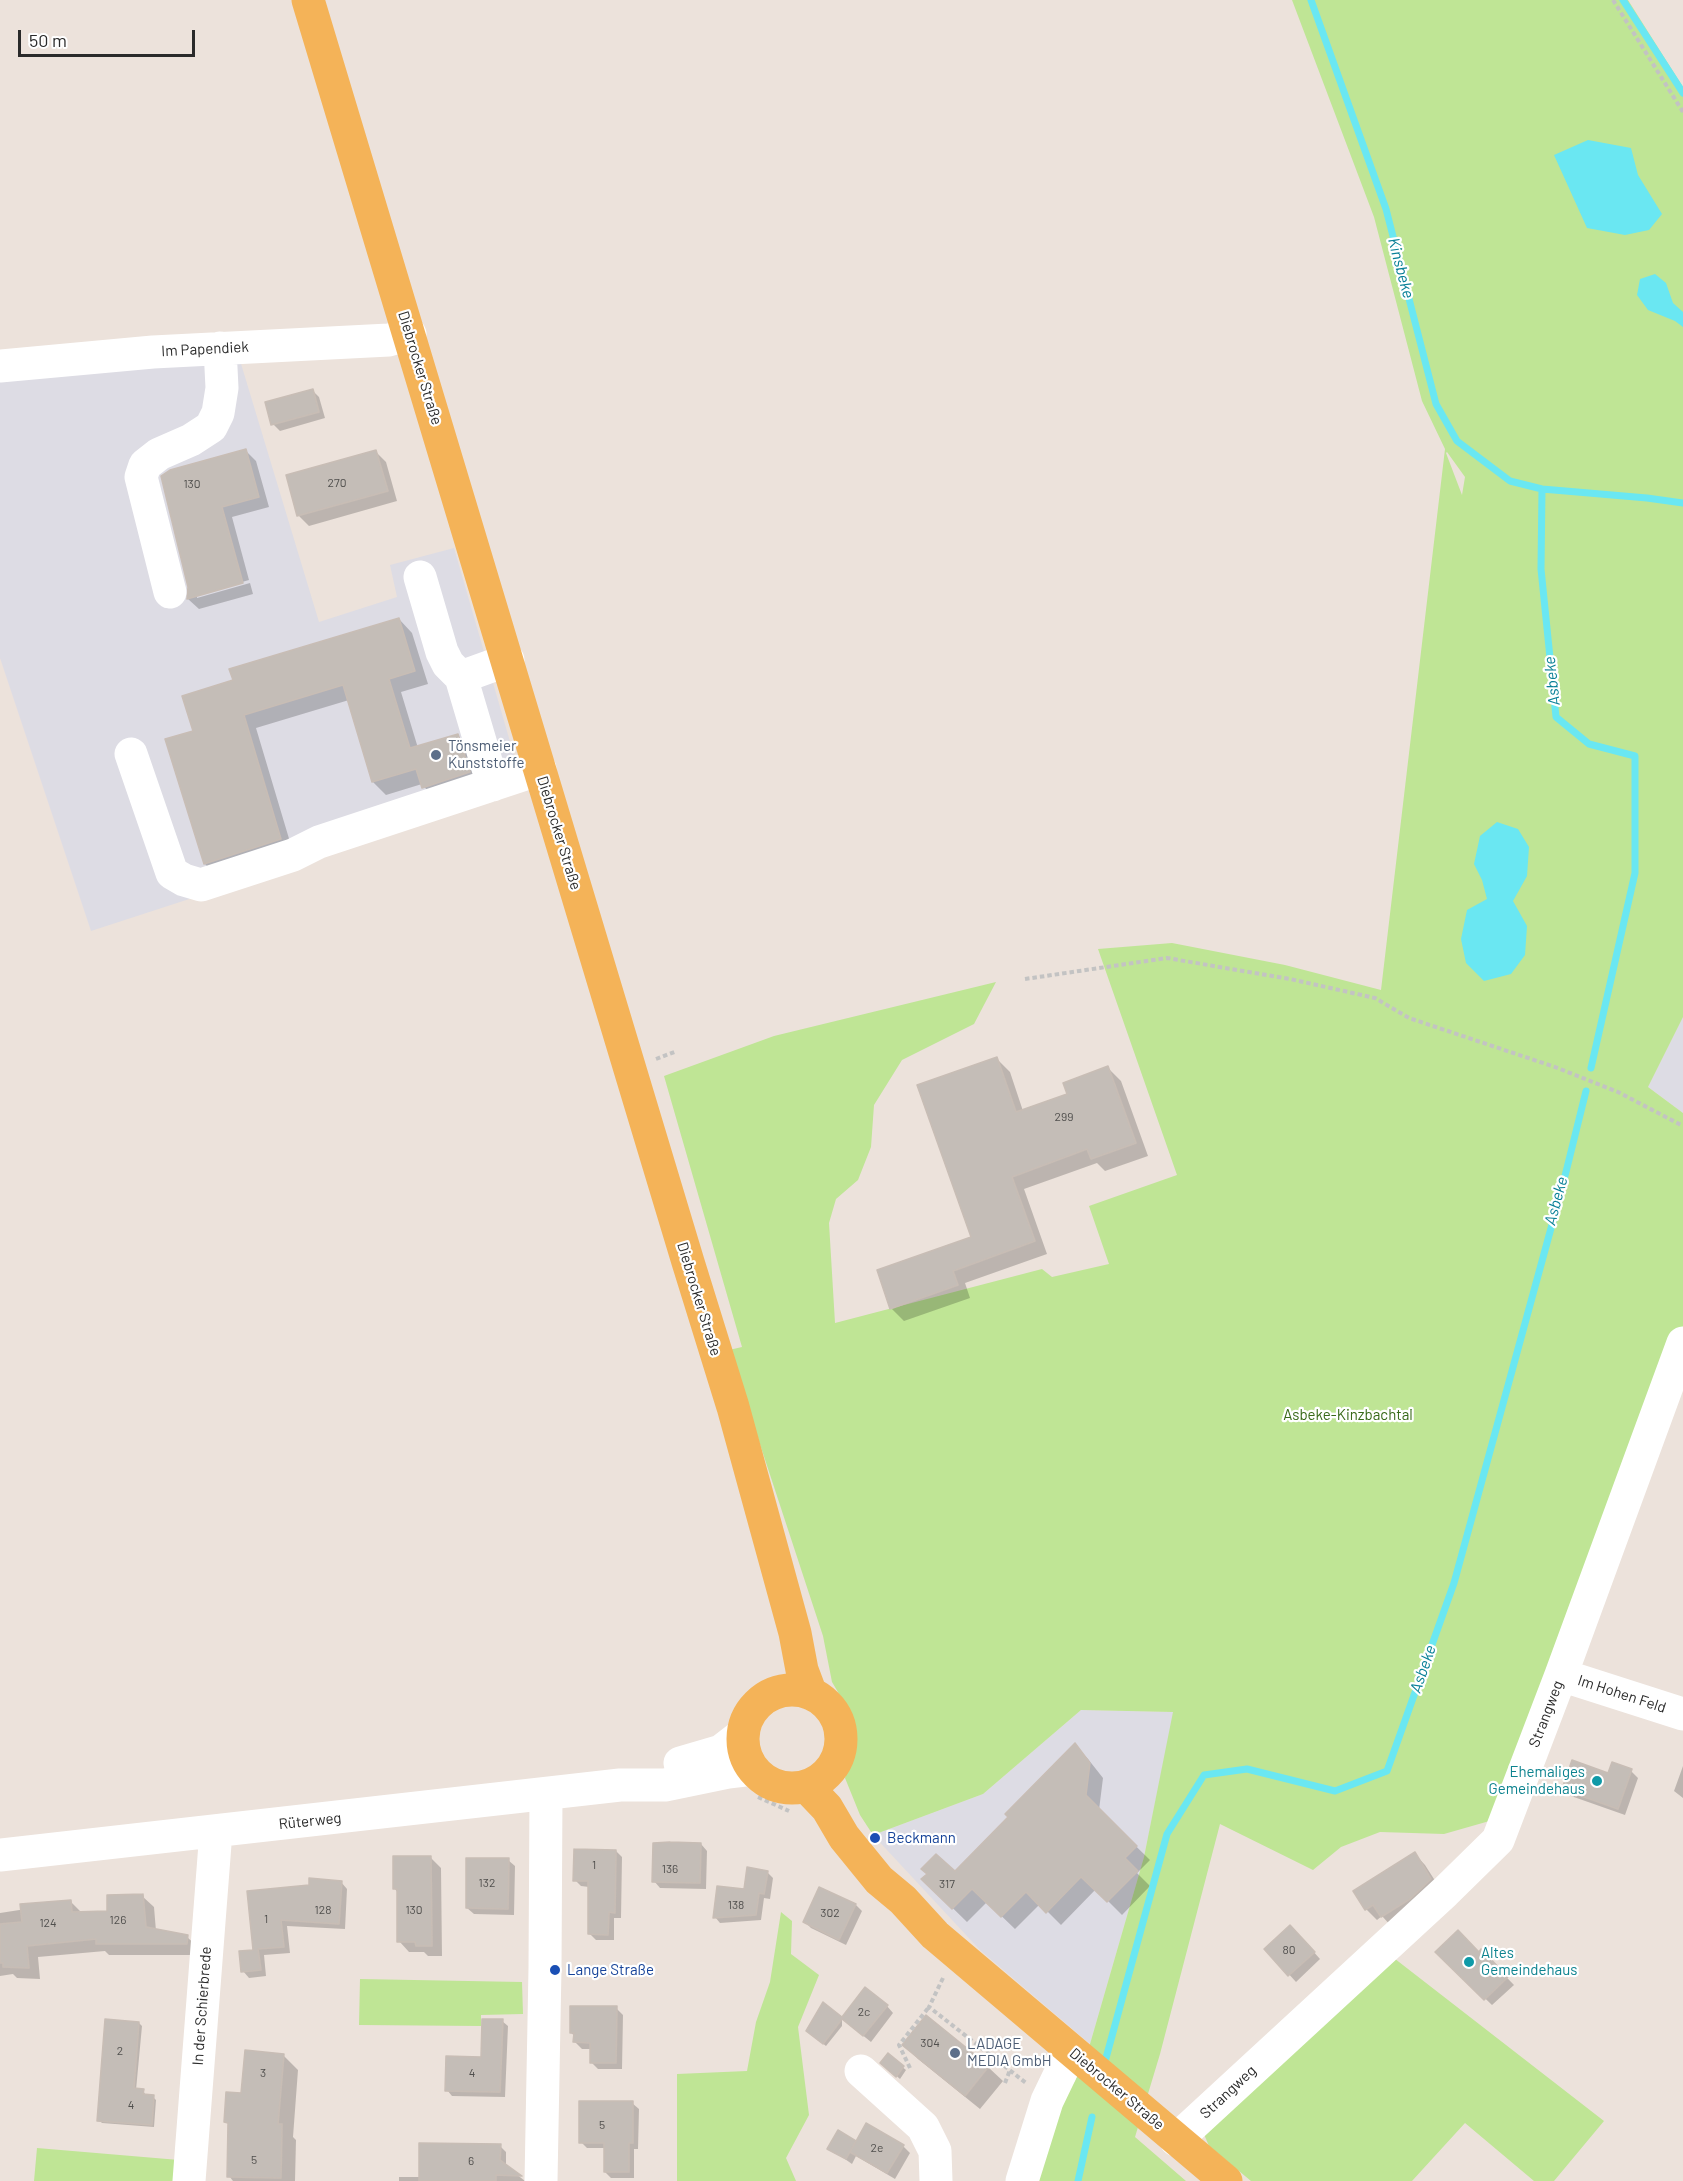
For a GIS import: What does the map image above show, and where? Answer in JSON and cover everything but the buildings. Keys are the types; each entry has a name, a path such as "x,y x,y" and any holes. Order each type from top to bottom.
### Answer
{"main road":[{"name":"Diebrocker Straße","path":"308,0 733,1407 795,1633 802,1670 811,1694"},
{"name":"Diebrocker Straße","path":"775,1564 780,1668 775,1693"},
{"path":"793,1690 811,1694 826,1704 837,1719 841,1736 839,1754 818,1778 786,1788 768,1782 753,1769 745,1753 743,1734 748,1717 759,1702 775,1693 793,1690"},
{"name":"Diebrocker Straße","path":"818,1778 827,1808 844,1837 879,1880 903,1900 935,1935 1226,2181"}],"street":[{"name":"Im Papendiek","path":"0,366 220,348 389,340 410,334"},
{"path":"170,592 141,477 145,465 159,454 192,440 210,427 218,414 222,388 220,348"},
{"path":"420,577 442,652 448,664 461,677 493,785"},
{"path":"461,677 507,660"},
{"path":"131,754 172,873 184,880 201,885 293,855 319,842 540,769"},
{"name":"Strangweg","path":"1176,2140 1445,1892 1498,1840 1683,1343"},
{"name":"Im Hohen Feld","path":"1561,1675 1683,1714"},
{"name":"Rüterweg","path":"620,1785 662,1768 721,1751 743,1734"},
{"name":"Rüterweg","path":"0,1855 620,1785 665,1785 753,1769"},
{"path":"541,2181 546,1957 546,1794"},
{"name":"In der Schierbrede","path":"189,2181 216,1831"},
{"path":"1022,2181 1047,2101 1071,2051"},
{"path":"861,2071 923,2127 935,2151 936,2181"}],"path":[{"path":"1613,0 1683,112"},
{"path":"1024,980 1167,958 1290,979 1376,999 1409,1018 1555,1067 1618,1092 1683,1125"},
{"path":"910,2068 899,2045 930,2007 945,1975"},
{"path":"930,2007 1047,2101"},
{"path":"1005,2083 1010,2070"}],"shaded area":[{"path":"239,357 319,622 397,597 390,565 454,548 524,790 91,931 0,658 0,373"},
{"path":"1683,1017 1683,1113 1648,1087"},
{"path":"1081,1710 1174,1712 1144,1857 1090,2044 980,1950 873,1835 983,1794"}],"green space":[{"name":"Asbeke-Kinzbachtal","path":"1292,0 1628,0 1683,87 1683,1017 1648,1087 1683,1113 1683,1327 1500,1818 1444,1834 1380,1832 1341,1847 1313,1870 1220,1824 1160,2054 1135,2137 1186,2181 1019,2181 1019,2162 1075,2081 1090,2044 1144,1857 1173,1712 1081,1710 983,1794 873,1835 860,1815 845,1778 856,1740 845,1704 832,1682 823,1636 729,1350 742,1347 664,1076 774,1036 996,982 974,1024 902,1060 874,1105 871,1147 858,1180 836,1199 829,1223 835,1323 1042,1269 1052,1277 1109,1264 1089,1206 1177,1175 1098,949 1172,943 1285,965 1381,990 1445,449 1422,401 1374,217","holes":["1447,452 1465,477 1462,495"]},
{"path":"781,1912 792,1921 791,1954 819,1975 798,2027 809,2115 786,2158 796,2181 677,2181 677,2074 747,2071 756,2022 770,1982"},
{"path":"1390,1955 1604,2121 1554,2181 1534,2181 1465,2123 1412,2181 1251,2181 1209,2146 1203,2132"},
{"path":"360,1979 522,1982 523,2014 481,2015 481,2026 359,2025"},
{"path":"37,2148 179,2160 177,2181 34,2181"}],"water":[{"path":"1588,140 1631,148 1638,175 1662,214 1649,230 1625,235 1587,228 1554,155"},
{"path":"1655,274 1666,283 1673,303 1683,312 1683,327 1675,321 1648,310 1637,295 1640,279"},
{"path":"1497,822 1518,829 1529,847 1527,876 1513,901 1527,926 1525,955 1511,974 1484,981 1466,963 1461,939 1467,910 1487,899 1482,880 1474,864 1480,836"}],"waterway":[{"name":"Kinsbeke","path":"1311,0 1386,209 1436,404 1457,441 1510,481 1542,489 1683,503"},
{"path":"1623,0 1683,93"},
{"name":"Asbeke","path":"1542,489 1541,569 1556,717 1589,744 1635,756 1635,873 1591,1068"},
{"name":"Asbeke","path":"1106,2058 1167,1834 1204,1775 1247,1769 1335,1791 1387,1771 1454,1583 1562,1188 1586,1091"},
{"name":"Asbeke","path":"1078,2181 1092,2117"}],"place":[{"name":"Tönsmeier Kunststoffe","path":"436,755"},
{"name":"Ehemaliges Gemeindehaus","path":"1597,1781"},
{"name":"Beckmann","path":"875,1838"},
{"name":"Altes Gemeindehaus","path":"1469,1962"},
{"name":"Lange Straße","path":"555,1970"},
{"name":"LADAGE MEDIA GmbH","path":"955,2053"}]}
